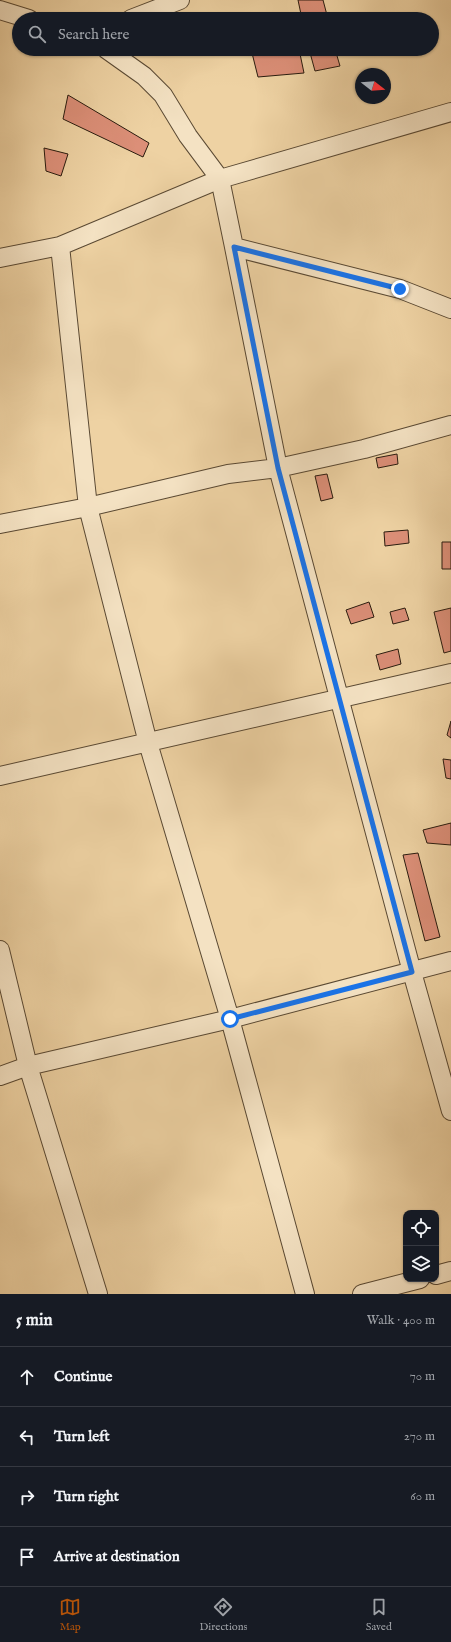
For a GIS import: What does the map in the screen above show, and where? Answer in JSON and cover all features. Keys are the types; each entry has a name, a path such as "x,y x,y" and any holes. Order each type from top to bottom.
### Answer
{"street":[{"path":"148,12 180,0"},
{"path":"0,10 12,14"},
{"path":"116,56 144,76 163,94 188,136 220,179 278,468 412,972 451,1111"},
{"path":"0,258 60,246 220,179 451,112"},
{"path":"60,246 88,507 148,743 230,1019 305,1294"},
{"path":"234,247 400,289 451,309"},
{"path":"0,524 88,507 228,474 278,468 364,449 451,425"},
{"path":"0,776 451,673"},
{"path":"0,950 28,1066 98,1294"},
{"path":"0,1076 28,1066 230,1019 451,961"},
{"path":"439,1274 451,1271"},
{"path":"362,1294 408,1282"}],"building":[{"path":"298,0 323,0 326,12 301,12"},
{"path":"253,56 300,56 304,73 258,77"},
{"path":"311,56 337,56 340,66 315,71"},
{"path":"68,95 149,143 143,157 63,119"},
{"path":"44,148 68,154 61,176 46,171"},
{"path":"397,454 398,464 378,468 376,458"},
{"path":"327,474 333,498 321,501 315,476"},
{"path":"408,530 409,543 385,546 384,532"},
{"path":"442,542 451,542 451,569 442,569"},
{"path":"369,602 374,617 351,624 346,610"},
{"path":"405,608 409,620 393,624 390,612"},
{"path":"451,608 451,651 444,653 434,612"},
{"path":"398,649 401,664 380,670 376,655"},
{"path":"451,721 451,738 447,735"},
{"path":"443,759 451,760 451,779 446,778"},
{"path":"451,823 451,845 427,843 423,830"},
{"path":"418,853 440,937 425,941 403,855"}],"route":[{"path":"230,1019 412,972 278,468 234,247 339,272 400,289"}]}
